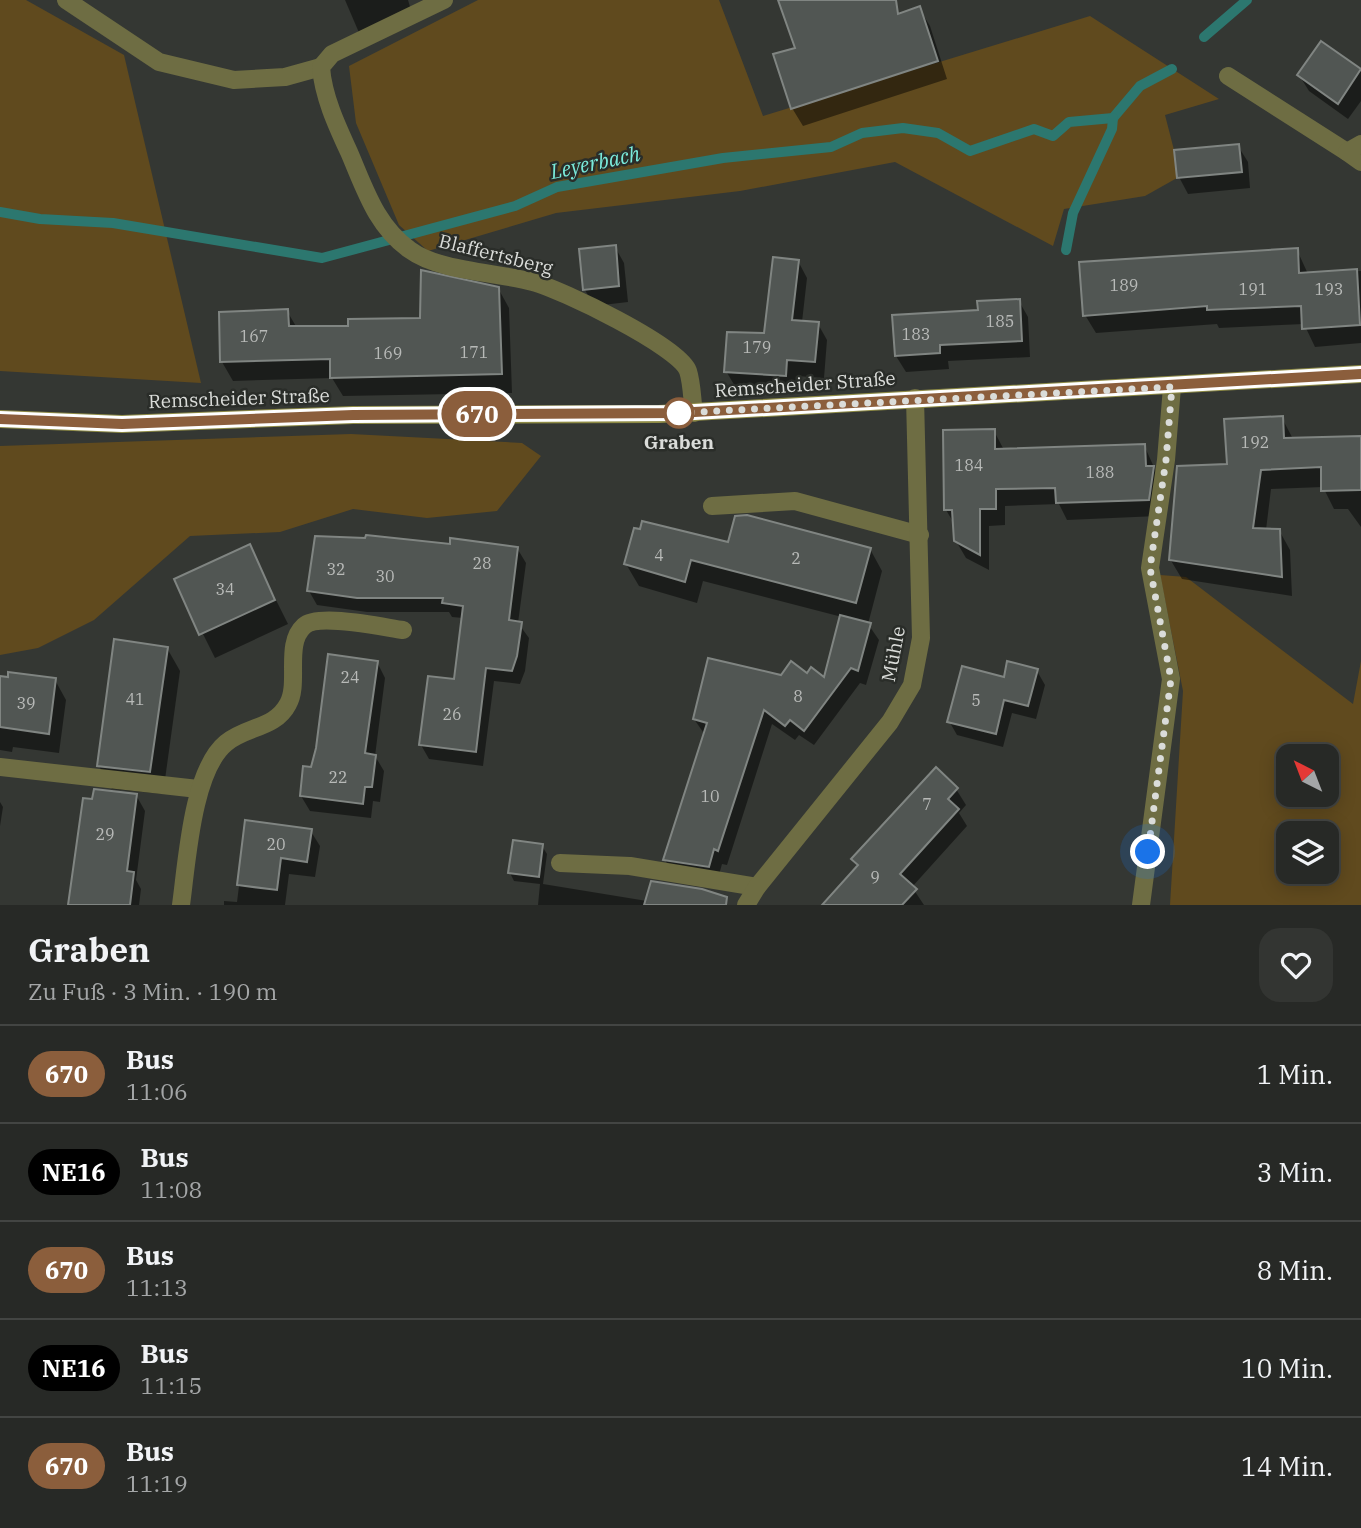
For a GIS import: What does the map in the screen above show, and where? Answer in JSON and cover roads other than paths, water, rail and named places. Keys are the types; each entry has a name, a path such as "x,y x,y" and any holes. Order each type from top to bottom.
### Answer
{"main road":[{"name":"Remscheider Straße","path":"0,419 122,424 353,415 694,413 1361,374"}],"street":[{"path":"66,0 159,62 234,80 285,77 321,67 332,54 444,0"},
{"name":"Blaffertsberg","path":"321,67 322,79 337,125 384,227 412,252 431,261 534,282 587,302 670,353 687,369 694,413"},
{"path":"1228,76 1356,152"},
{"path":"1140,905 1171,679 1150,568 1166,460 1172,387"},
{"name":"Mühle","path":"746,905 757,887 890,722 912,685 921,638 915,398"},
{"path":"712,506 794,501 920,535"},
{"path":"181,905 198,789 225,743 273,722 289,703 296,638 303,627 316,620 403,629"},
{"path":"0,767 198,789"},
{"path":"560,863 630,866 757,887"}],"waterway":[{"name":"Leyerbach","path":"1204,37 1247,0"},
{"name":"Leyerbach","path":"0,212 40,219 113,223 322,258 515,206 557,187 723,158 831,147 862,133 903,128 938,133 970,151 1034,129 1053,136 1069,122 1113,118 1140,86 1172,69"},
{"path":"1066,250 1073,213 1112,129 1113,118"}],"place":[{"name":"Graben","path":"679,413"}]}
